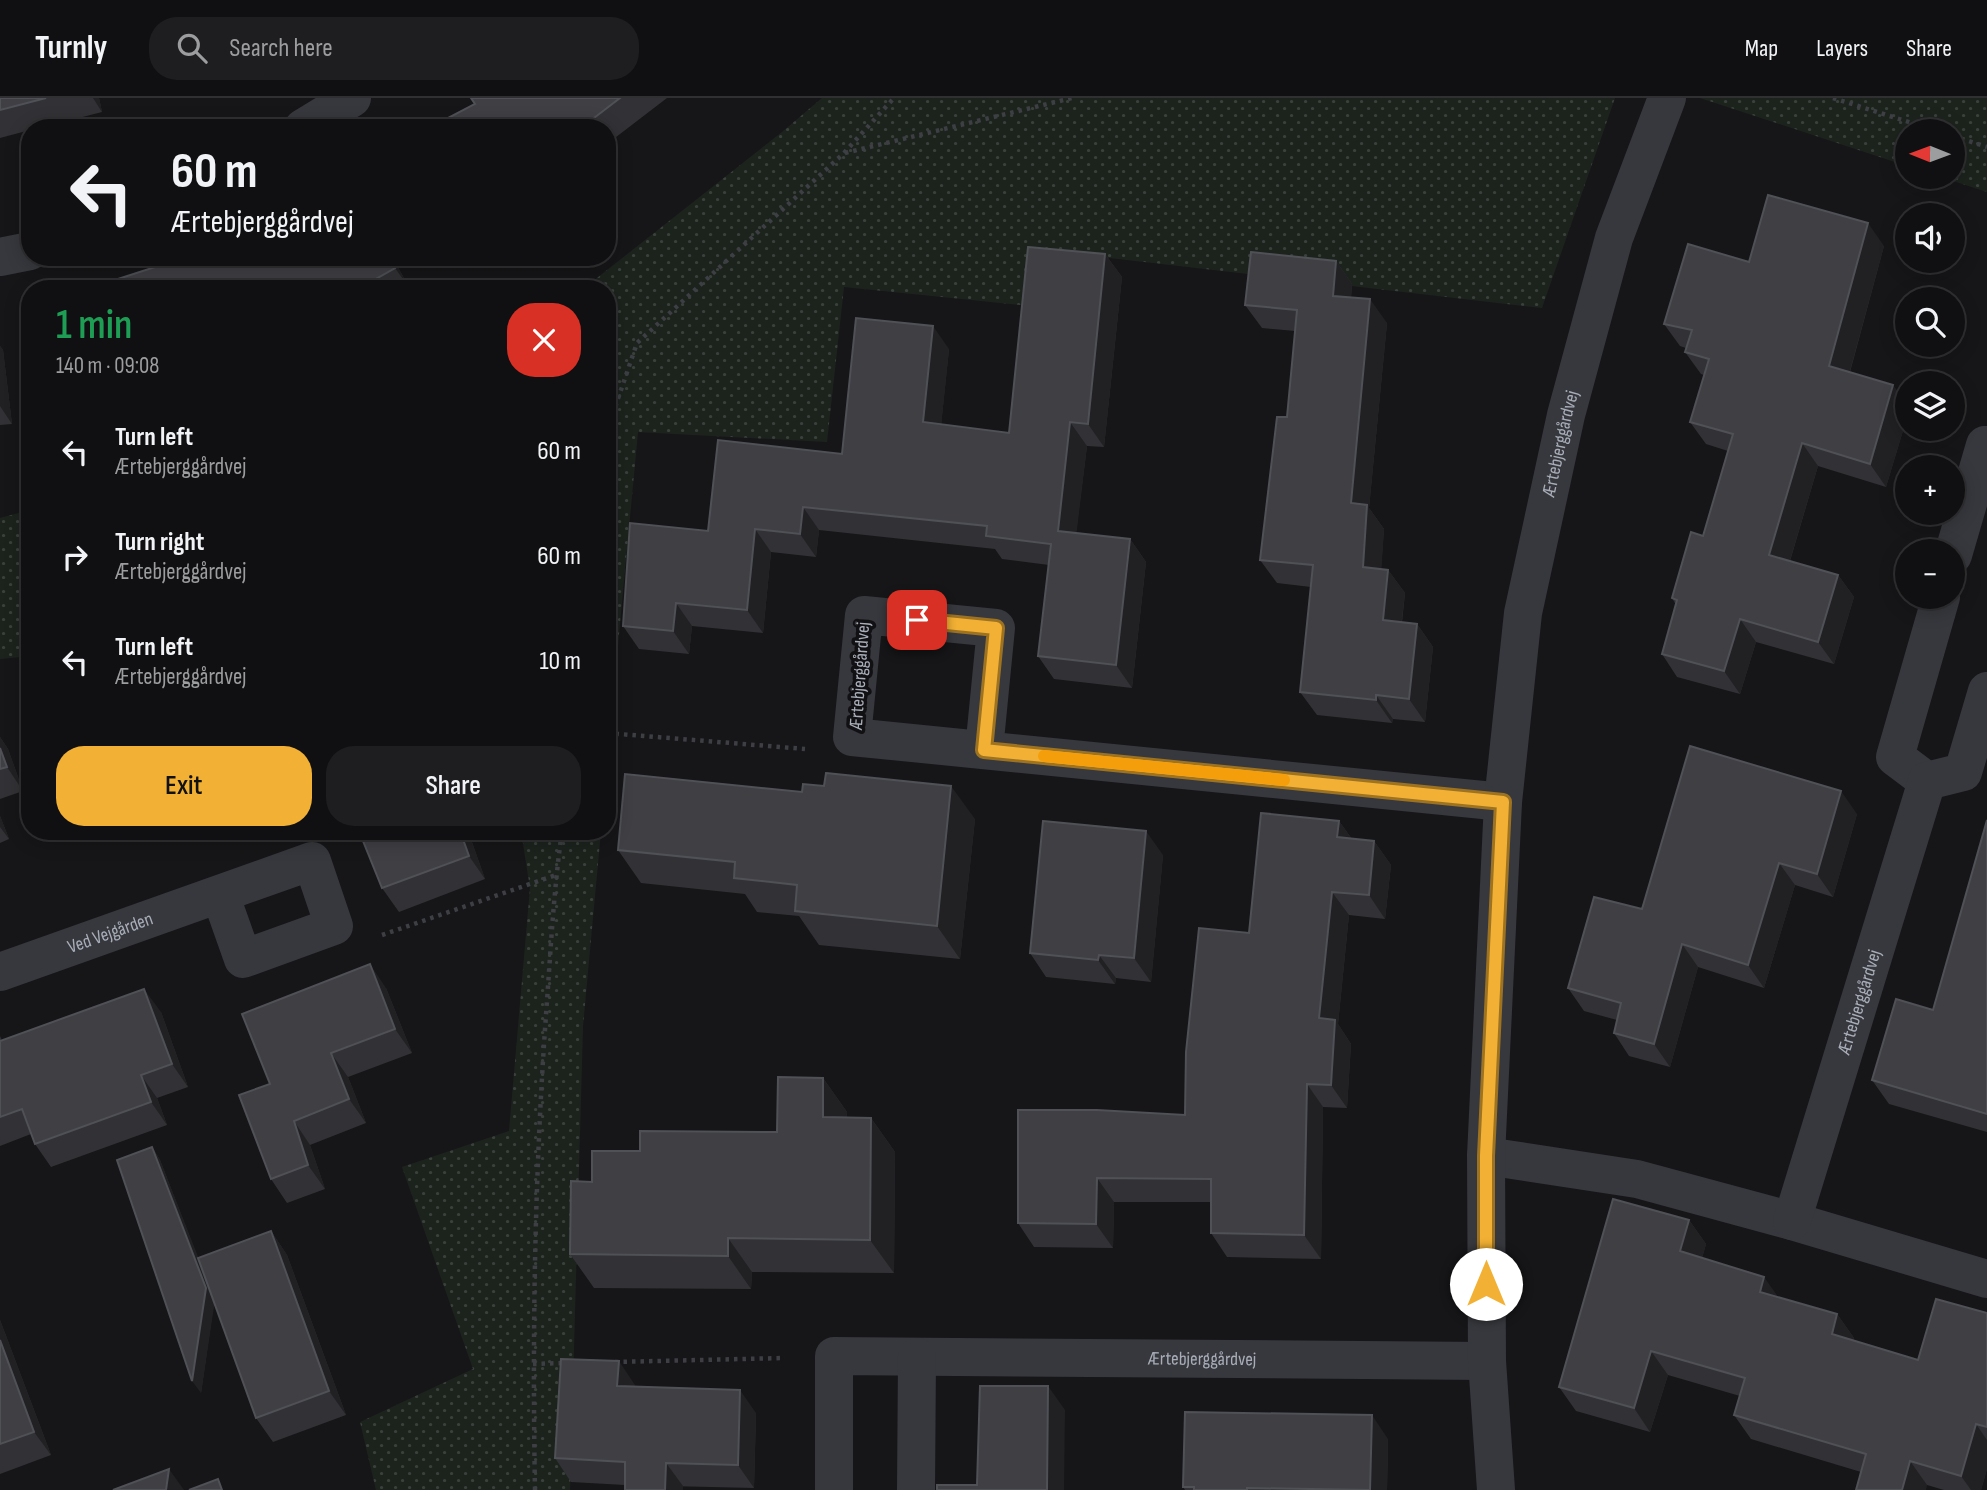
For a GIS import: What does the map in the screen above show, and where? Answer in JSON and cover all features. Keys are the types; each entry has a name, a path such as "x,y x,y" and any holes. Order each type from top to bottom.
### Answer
{"street":[{"path":"318,119 352,98"},
{"name":"Ærtebjerggårdvej","path":"1496,1490 1487,1361 1486,1156 1503,802 1523,613 1566,415 1614,238 1667,98"},
{"path":"0,257 21,253"},
{"path":"1958,539 1985,445 1987,446"},
{"path":"1938,609 1895,757 1927,781 1963,772 1987,691"},
{"name":"Ærtebjerggårdvej","path":"984,750 996,628 864,615 852,737 1503,802"},
{"name":"Ærtebjerggårdvej","path":"1791,1221 1927,781"},
{"name":"Ved Vejgården","path":"0,971 312,861 334,926"},
{"path":"220,894 243,958 334,926"},
{"path":"1486,1156 1637,1179 1987,1279"},
{"path":"834,1356 834,1490"},
{"name":"Ærtebjerggårdvej","path":"834,1356 1487,1361"},
{"path":"916,1490 917,1357"}],"path":[{"path":"616,405 637,343 843,154 894,98"},
{"path":"843,154 1072,98"},
{"path":"1833,98 1899,119"},
{"path":"1965,140 1987,147"},
{"path":"616,734 807,750 852,737"},
{"path":"535,1490 533,1364 539,1103 561,840"},
{"path":"334,926 369,940 556,875"},
{"path":"601,1362 834,1356"},
{"path":"533,1364 574,1363"}],"shaded area":[{"path":"822,98 1615,98 1542,308 1032,249 1030,306 844,287 827,442 638,432 616,666 616,280 594,280 616,266 616,263"},
{"path":"1700,98 1987,98 1987,192 1965,185 1965,119 1895,119 1895,162"},
{"path":"21,512 21,657 0,659 0,518"},
{"path":"522,840 600,840 583,1026 570,1490 376,1490 360,1422 473,1369 402,1167 509,1131 530,888"}],"building":[{"path":"0,98 46,98 0,110"},
{"path":"471,98 620,98 593,119 446,119 475,104"},
{"path":"1768,195 1868,223 1829,366 1893,385 1870,464 1802,443 1769,555 1838,575 1818,642 1740,619 1724,671 1662,654 1677,600 1672,598 1691,532 1703,536 1733,434 1690,422 1709,359 1685,352 1692,330 1664,324 1688,244 1749,262"},
{"path":"1028,247 1105,254 1088,424 1070,422 1058,531 1130,539 1116,665 1038,656 1051,544 986,536 987,526 803,507 800,534 755,529 747,610 676,603 673,631 623,626 630,523 708,531 718,440 842,454 856,318 933,326 923,422 1009,433"},
{"path":"1251,252 1336,261 1333,296 1370,299 1351,503 1367,505 1363,567 1388,570 1383,620 1417,624 1409,699 1376,695 1376,700 1300,692 1313,565 1260,560 1277,417 1287,417 1297,310 1245,305"},
{"path":"158,266 395,268 374,280 115,280"},
{"path":"1690,746 1841,791 1817,874 1779,863 1748,965 1682,944 1654,1044 1614,1033 1621,1003 1568,988 1594,897 1642,909"},
{"path":"0,748 7,767 0,769"},
{"path":"826,773 951,786 937,926 795,911 797,885 734,878 735,862 618,850 625,774 802,792 803,784 824,786"},
{"path":"1261,813 1339,821 1337,837 1374,841 1369,895 1332,892 1319,1018 1335,1020 1331,1085 1307,1084 1304,1235 1211,1233 1211,1179 1097,1178 1096,1224 1018,1223 1018,1110 1097,1110 1185,1115 1186,1052 1199,928 1249,933"},
{"path":"1987,820 1987,1114 1872,1080 1896,999 1933,1010"},
{"path":"1043,821 1146,831 1134,958 1099,955 1098,960 1030,953"},
{"path":"363,840 463,840 469,856 382,888"},
{"path":"370,964 395,1029 331,1053 349,1099 294,1121 308,1165 271,1179 239,1095 270,1084 242,1014"},
{"path":"144,989 172,1064 141,1075 151,1102 35,1144 22,1109 0,1117 0,1041"},
{"path":"778,1077 823,1078 823,1117 871,1118 870,1240 728,1238 728,1256 570,1254 571,1181 592,1182 592,1151 640,1151 640,1131 777,1132"},
{"path":"152,1147 206,1288 192,1381 117,1160"},
{"path":"1613,1199 1689,1220 1680,1251 1764,1277 1760,1292 1837,1314 1832,1334 1918,1360 1936,1299 1987,1313 1987,1427 1976,1424 1961,1476 1910,1461 1902,1490 1856,1490 1866,1454 1734,1415 1745,1378 1651,1351 1634,1408 1559,1387"},
{"path":"271,1231 329,1391 256,1418 198,1258"},
{"path":"0,1340 34,1432 0,1444"},
{"path":"561,1359 619,1361 617,1386 740,1390 738,1465 666,1463 665,1490 625,1490 625,1462 555,1458"},
{"path":"980,1386 1048,1386 1047,1490 937,1490 937,1485 977,1485"},
{"path":"1185,1412 1372,1415 1370,1490 1194,1490 1194,1487 1183,1487"},
{"path":"169,1469 166,1490 113,1490"},
{"path":"218,1479 222,1490 189,1490"}],"slow traffic":[{"path":"1044,756 1284,780"}],"route":[{"path":"917,620 996,628 984,750 1503,802 1486,1156 1486,1284"}]}
